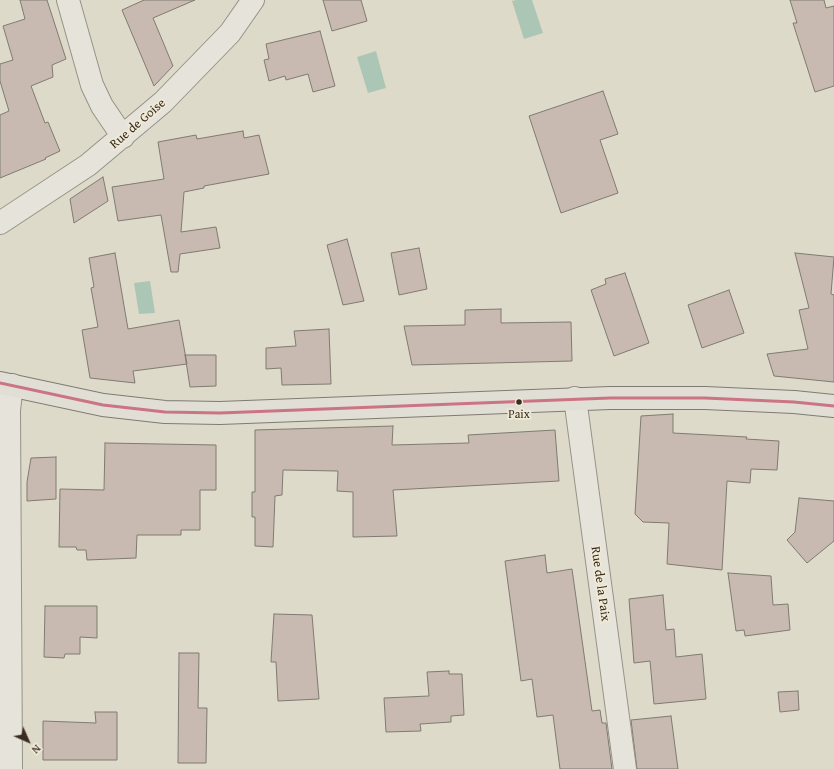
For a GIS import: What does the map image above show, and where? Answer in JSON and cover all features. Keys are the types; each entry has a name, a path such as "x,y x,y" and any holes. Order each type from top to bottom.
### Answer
{"main road":[{"path":"6,384 103,405 165,412 220,413 575,398 705,398 834,406"}],"street":[{"path":"68,0 92,85 102,106 123,137"},
{"name":"Rue de Goise","path":"0,223 88,165 163,102 192,74 230,33 253,0"},
{"path":"6,384 9,410 11,769"},
{"name":"Rue de la Paix","path":"575,398 625,769"}],"shaded area":[{"path":"532,0 543,33 524,39 512,1"},
{"path":"376,51 386,88 368,93 357,57"},
{"path":"150,281 155,313 139,314 134,283"}],"building":[{"path":"20,0 47,0 66,59 52,65 53,77 31,86 45,123 48,122 60,151 45,158 46,159 0,178 0,115 9,111 0,81 0,64 13,60 3,26 25,19"},
{"path":"144,0 195,0 153,18 173,66 154,86 122,10"},
{"path":"323,0 361,0 367,21 332,31"},
{"path":"790,0 824,0 826,8 834,6 834,86 815,92 793,23 797,23"},
{"path":"320,31 335,86 313,92 308,74 286,80 285,76 269,81 264,60 269,59 266,44"},
{"path":"603,91 618,134 600,140 618,193 561,213 529,116"},
{"path":"243,131 244,138 259,135 269,174 204,186 204,188 184,192 181,232 216,227 220,248 180,254 178,272 171,272 161,215 118,221 112,187 164,179 158,142 196,135 197,139"},
{"path":"103,177 108,201 74,223 70,199"},
{"path":"347,239 364,301 343,305 327,245"},
{"path":"419,248 427,289 399,295 391,253"},
{"path":"115,253 128,329 179,320 187,364 133,371 135,383 90,378 82,330 98,327 91,288 94,287 89,258"},
{"path":"795,253 834,257 831,294 834,295 834,382 774,376 767,354 808,349 799,310 809,308"},
{"path":"625,273 649,343 614,356 591,290 606,284 605,279"},
{"path":"729,290 744,333 702,348 688,305"},
{"path":"501,309 501,323 571,322 572,361 412,365 404,326 465,325 465,310"},
{"path":"329,329 331,384 282,385 281,368 266,369 266,348 296,346 294,331"},
{"path":"185,355 216,355 216,386 190,387"},
{"path":"673,414 673,433 747,437 746,439 779,441 777,470 751,469 750,483 727,481 722,570 667,564 669,523 643,522 635,514 641,416"},
{"path":"393,426 392,445 469,443 468,435 555,430 559,481 393,490 397,536 353,537 353,492 337,491 338,471 283,470 282,495 275,496 273,547 255,546 255,517 252,517 252,492 255,492 255,430"},
{"path":"105,443 216,445 216,490 200,490 200,530 181,530 181,535 137,535 136,558 87,560 86,550 77,550 76,547 59,547 60,489 104,490"},
{"path":"56,457 56,499 27,501 27,482 31,458"},
{"path":"799,498 834,501 834,541 807,563 787,540 795,532"},
{"path":"545,555 547,573 572,569 592,711 600,710 602,723 606,723 612,769 560,769 553,715 537,717 532,679 521,681 505,561"},
{"path":"728,573 771,576 773,605 788,604 790,630 745,636 744,630 736,631"},
{"path":"663,595 666,630 674,629 676,657 702,654 706,699 654,704 650,661 634,663 629,599"},
{"path":"45,606 97,606 97,638 80,637 80,654 65,654 64,658 44,657"},
{"path":"274,614 312,615 319,699 278,701 276,662 271,662"},
{"path":"179,653 199,653 198,708 207,708 206,763 178,763"},
{"path":"449,671 449,674 462,674 464,715 451,716 451,722 420,724 421,731 386,732 384,698 429,696 427,672"},
{"path":"798,691 799,710 780,712 778,692"},
{"path":"95,712 117,712 117,760 43,760 43,721 96,723"},
{"path":"671,716 678,769 637,769 631,720"}],"transit line":[{"path":"0,383 103,405 165,412 220,413 610,398 705,398 794,402 834,406"}],"place":[{"name":"Paix","path":"519,402"}]}
